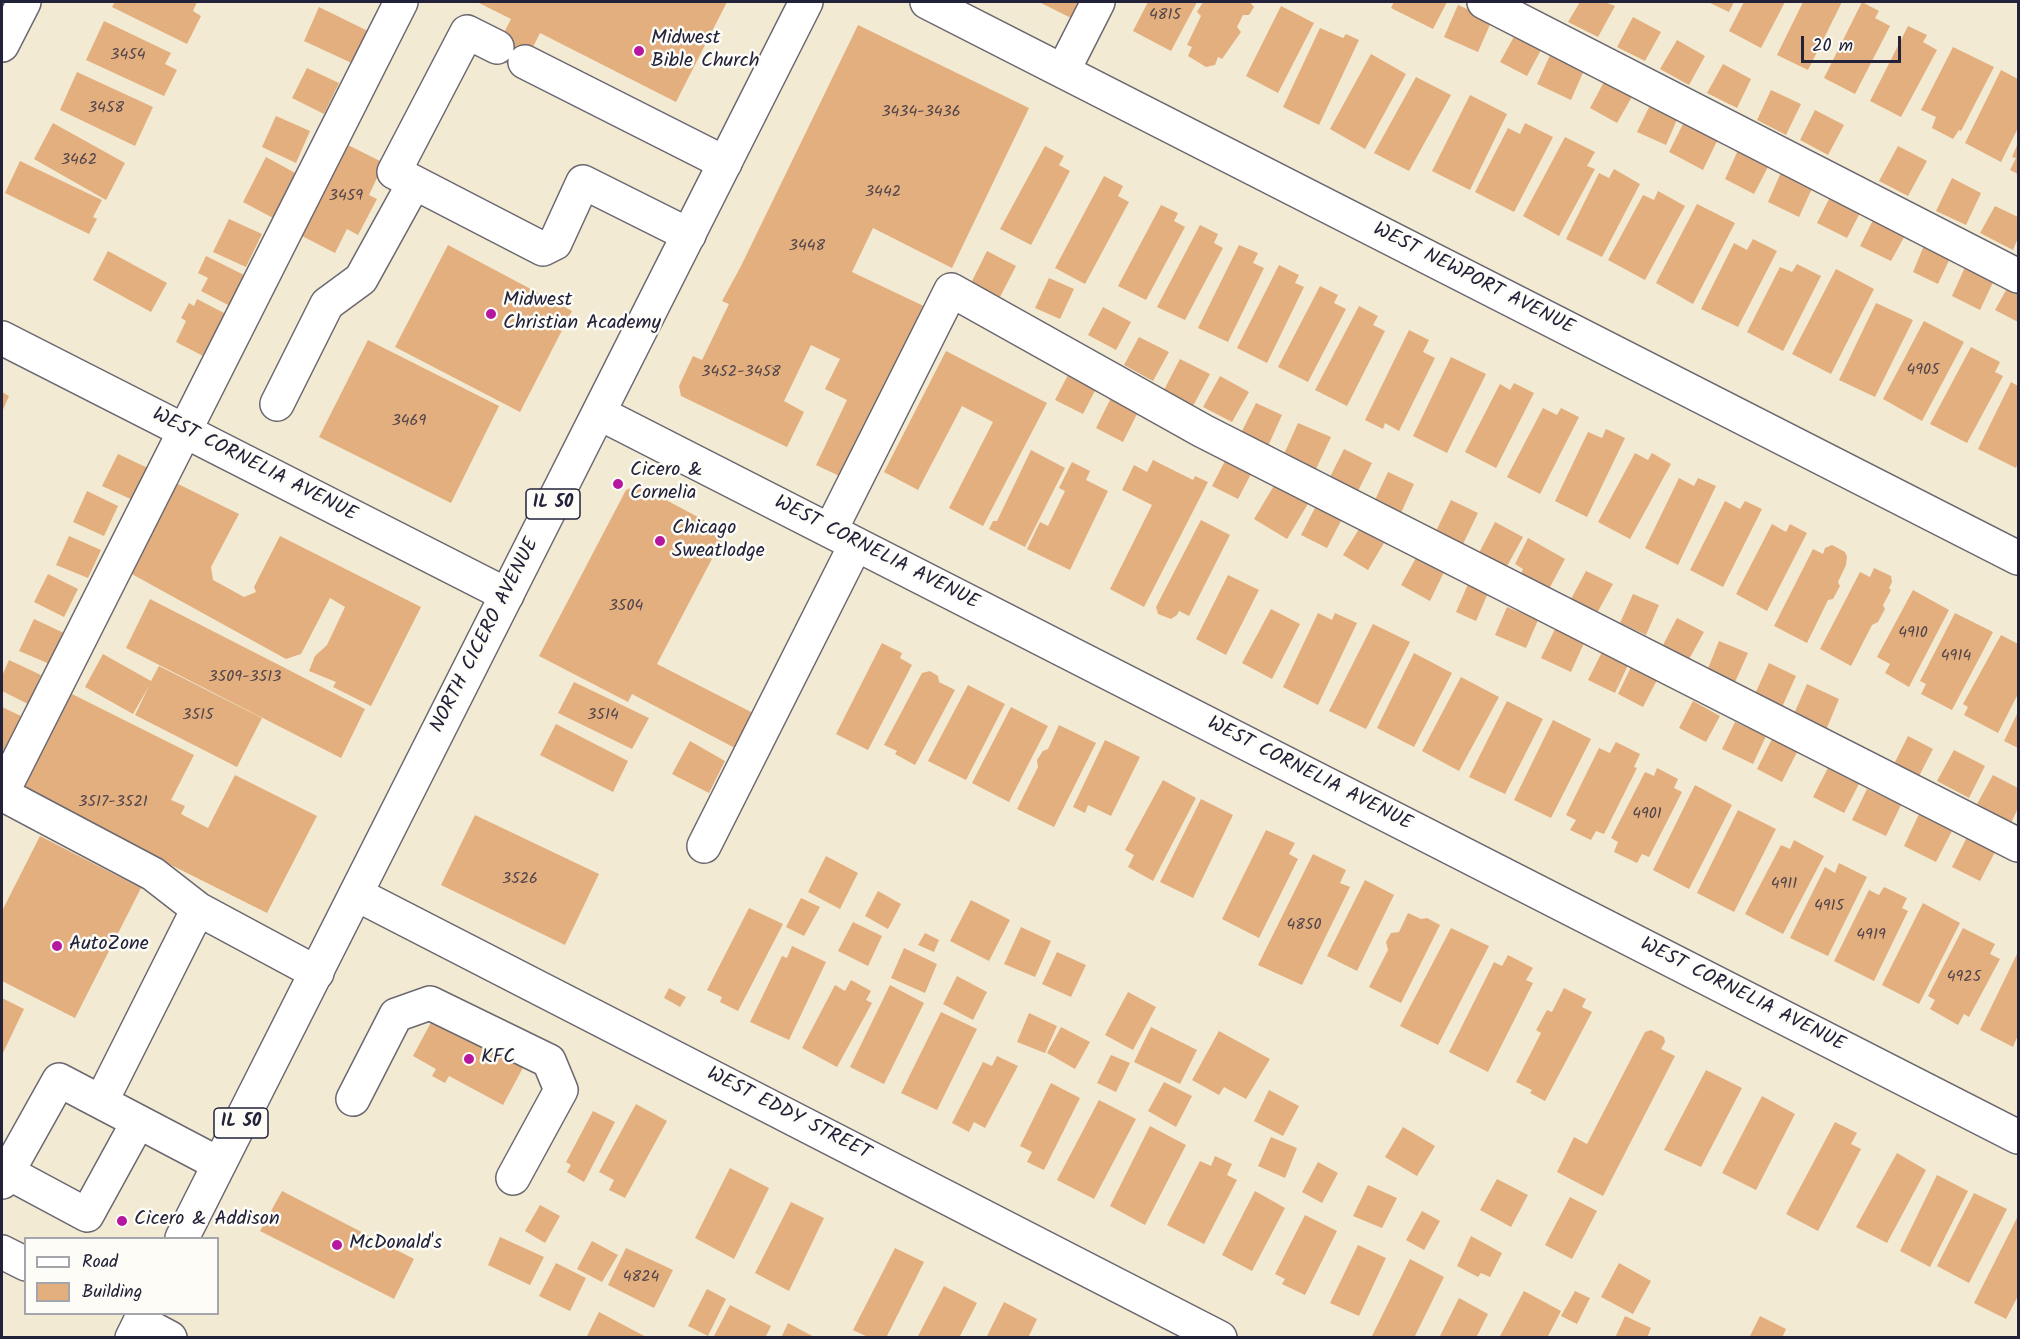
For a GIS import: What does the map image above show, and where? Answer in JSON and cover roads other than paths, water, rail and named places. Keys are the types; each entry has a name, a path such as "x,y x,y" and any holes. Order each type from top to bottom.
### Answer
{"street":[{"path":"2,45 24,2"},
{"path":"317,973 198,909 153,874 2,793 401,2"},
{"name":"NORTH CICERO AVENUE","path":"183,1237 806,2"},
{"name":"WEST NEWPORT AVENUE","path":"927,2 2019,558"},
{"path":"1063,71 1098,2"},
{"path":"1484,2 2019,276"},
{"path":"689,234 583,182 555,243 543,249 394,172 467,32 725,163"},
{"path":"278,404 327,304 361,279 414,183"},
{"path":"704,846 843,538 951,290 1203,431 2019,845"},
{"name":"WEST CORNELIA AVENUE","path":"2,338 507,595"},
{"name":"WEST CORNELIA AVENUE","path":"599,413 2019,1137"},
{"name":"WEST EDDY STREET","path":"356,894 1220,1338"},
{"path":"101,1102 198,909"},
{"path":"353,1099 396,1015 430,1003 549,1062 561,1090 513,1178"},
{"path":"138,1122 87,1215 4,1177 59,1080 219,1164"},
{"path":"2,1252 24,1263"},
{"path":"135,1322 170,1338"}],"place":[{"name":"Midwest Bible Church","path":"639,51"},
{"name":"Midwest Christian Academy","path":"491,314"},
{"name":"Cicero & Cornelia","path":"618,484"},
{"name":"Chicago Sweatlodge","path":"660,541"},
{"name":"AutoZone","path":"57,946"},
{"name":"KFC","path":"469,1059"},
{"name":"Cicero & Addison","path":"122,1221"},
{"name":"McDonald's","path":"337,1245"}]}
